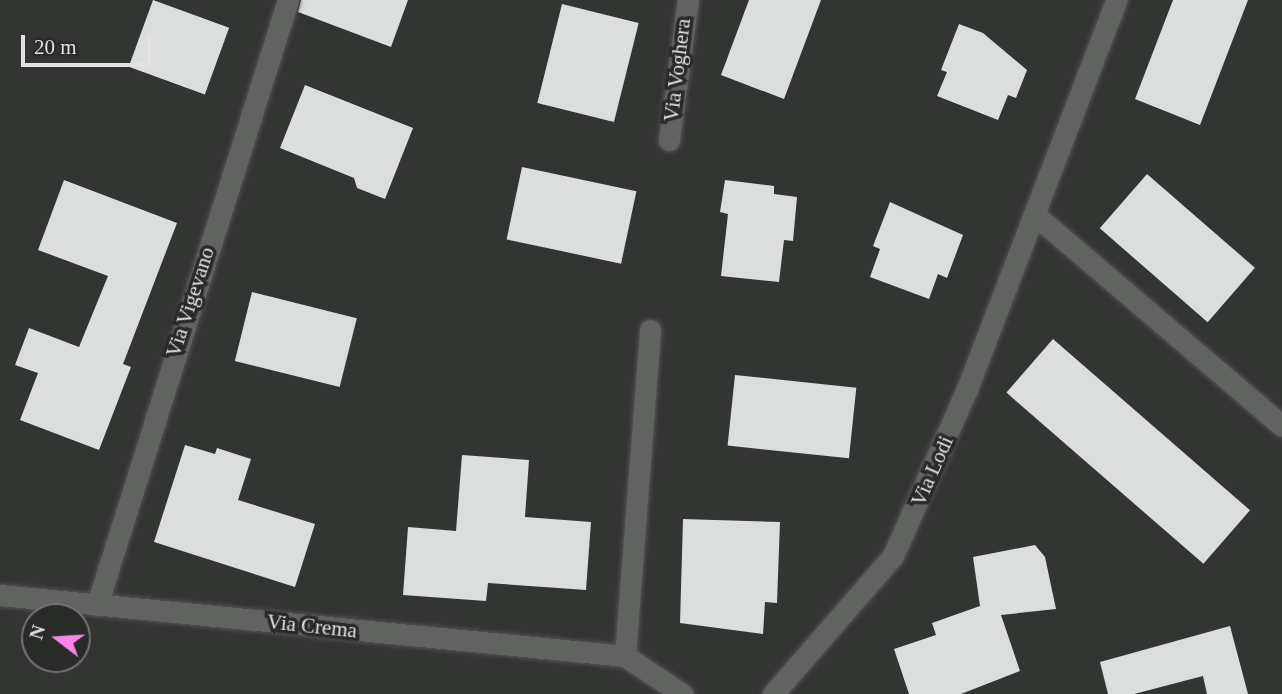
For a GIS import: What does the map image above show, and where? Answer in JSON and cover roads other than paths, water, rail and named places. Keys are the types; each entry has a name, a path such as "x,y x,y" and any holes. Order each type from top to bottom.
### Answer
{"street":[{"name":"Via Vigevano","path":"97,605 288,0"},
{"name":"Via Voghera","path":"669,140 688,0"},
{"name":"Via Lodi","path":"773,694 893,556 938,460 1116,0"},
{"path":"1034,214 1282,426"},
{"path":"625,656 650,330"},
{"name":"Via Crema","path":"0,595 625,656 682,694"}]}
